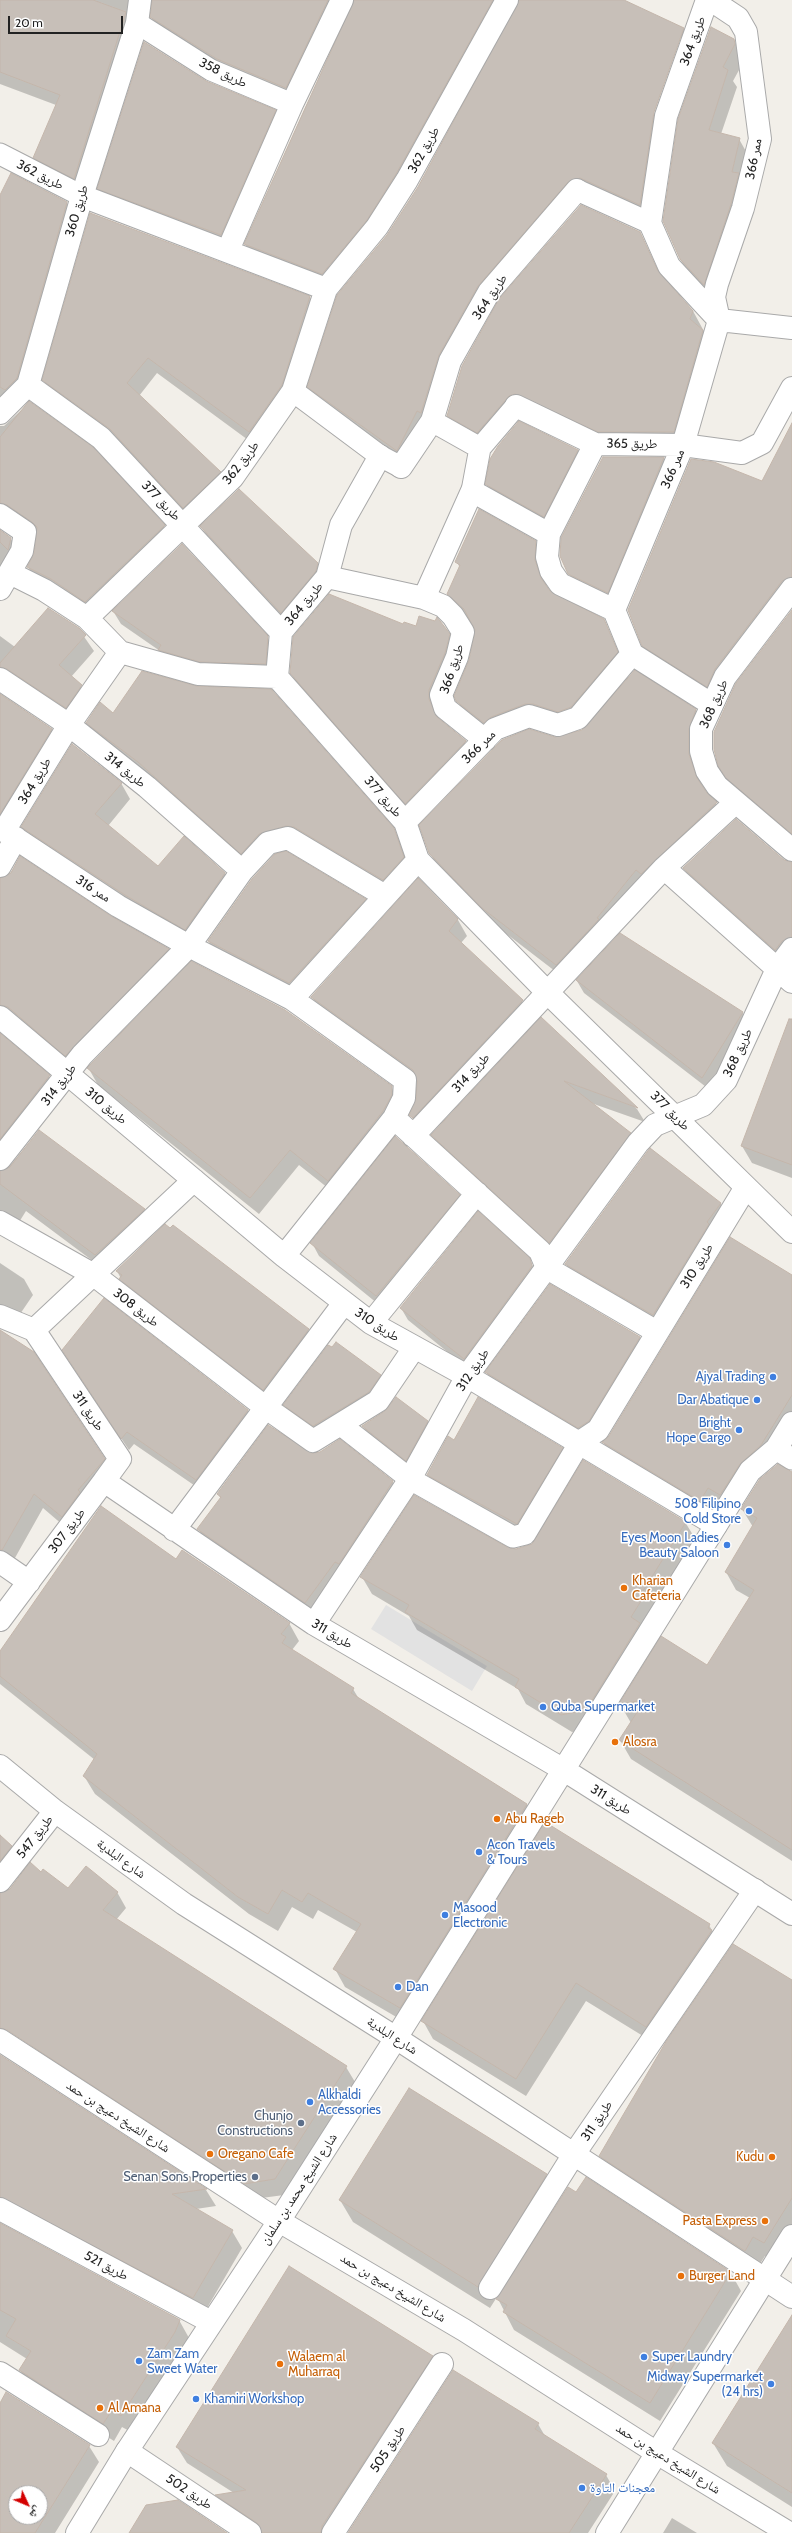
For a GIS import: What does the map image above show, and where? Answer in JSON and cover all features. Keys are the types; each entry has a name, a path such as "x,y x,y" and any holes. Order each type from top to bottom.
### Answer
{"street":[{"name":"طريق 360","path":"0,413 28,385 82,196 137,22 139,0"},
{"path":"228,250 292,104 342,0"},
{"name":"طريق 362","path":"87,618 233,477 294,391 326,289 377,227 407,180 507,0"},
{"name":"طريق 364","path":"650,223 666,116 707,0"},
{"name":"ممر 366","path":"614,610 683,445 719,320 714,297 743,208 760,139 746,32 738,18 711,0"},
{"name":"طريق 364","path":"400,467 432,421 450,361 489,292 577,190"},
{"name":"طريق 362","path":"82,196 228,250 326,289"},
{"path":"650,223 669,266 719,320 792,328"},
{"name":"طريق 377","path":"28,385 101,438 184,524 282,632"},
{"name":"طريق 365","path":"516,406 595,444 683,445 742,453 762,443 787,414 792,388"},
{"path":"595,444 549,534 547,557 551,571 560,584 614,610 632,654 711,704"},
{"name":"طريق 364","path":"277,677 282,632 327,577 341,525 380,456"},
{"path":"424,598 472,491 549,534"},
{"path":"0,515 25,532 22,551 5,581 44,590 87,618 120,652 198,674 277,677"},
{"name":"طريق 366","path":"327,577 424,598 443,606 453,616 463,632 457,657 441,696 445,708 485,740"},
{"name":"طريق 368","path":"792,589 725,677 711,704 701,729 701,751 707,771 717,786 735,803 792,850"},
{"name":"طريق 364","path":"7,832 69,725 120,652"},
{"name":"ممر 366","path":"405,822 495,728 529,716 558,725 578,718 632,654"},
{"name":"طريق 377","path":"277,677 405,822 418,860 547,992 792,1232"},
{"name":"طريق 314","path":"0,679 69,725 147,787 242,871"},
{"path":"547,992 664,868 735,803"},
{"path":"0,866 7,832"},
{"name":"ممر 316","path":"7,832 118,906 189,946"},
{"name":"طريق 314","path":"0,1159 82,1056 189,946 242,871 268,843 288,838 385,896"},
{"path":"292,1000 418,860"},
{"path":"664,868 784,975"},
{"path":"189,946 292,1000 405,1080 404,1098 394,1118 284,1256"},
{"name":"طريق 368","path":"675,1116 703,1105 726,1080 784,975 792,949"},
{"name":"طريق 314","path":"413,1136 547,992"},
{"name":"طريق 310","path":"0,1017 284,1256 371,1323 467,1376 580,1442 716,1525"},
{"name":"طريق 312","path":"314,1624 410,1479 467,1376 638,1143 655,1125 675,1116"},
{"path":"394,1118 540,1251 547,1268 657,1332"},
{"path":"0,1316 34,1330 194,1180"},
{"name":"طريق 310","path":"580,1442 598,1430 746,1187"},
{"path":"371,1323 477,1193"},
{"name":"طريق 308","path":"0,1222 94,1275 265,1407 313,1441 378,1401 414,1348"},
{"path":"174,1530 344,1303"},
{"name":"طريق 311","path":"34,1330 120,1459 104,1481 314,1624 564,1770 792,1914"},
{"name":"شارع الشيخ محمد بن سلمان","path":"77,2533 127,2451 279,2221 396,2038 750,1471 784,1454 792,1423"},
{"name":"طريق 307","path":"0,1620 104,1481"},
{"path":"0,1562 29,1582"},
{"name":"شارع البلدية","path":"0,1766 55,1811 184,1904 396,2038 792,2297"},
{"name":"طريق 547","path":"0,1881 55,1811"},
{"name":"طريق 311","path":"574,2154 755,1890"},
{"name":"شارع الشيخ دعيج بن حمد","path":"0,2040 279,2221 464,2330 657,2453 789,2533"},
{"path":"490,2288 574,2154"},
{"name":"طريق 521","path":"3,2216 211,2322"},
{"path":"607,2533 792,2236"},
{"name":"طريق 505","path":"333,2533 442,2364"},
{"path":"0,2373 98,2435"},
{"name":"طريق 502","path":"127,2451 250,2533"}],"lane":[{"name":"طريق 358","path":"137,22 210,70 292,104"},
{"name":"طريق 362","path":"0,154 82,196"},
{"name":"طريق 364","path":"577,190 650,223"},
{"name":"طريق 364","path":"294,391 380,456 400,467"},
{"path":"472,491 480,448 516,406"},
{"path":"432,421 480,448"},
{"path":"341,1425 410,1479 513,1537 525,1534 580,1442"}],"shaded area":[{"path":"386,1605 487,1666 472,1691 371,1629"}],"building":[{"path":"0,0 93,0 126,12 74,179 33,158 60,95 0,72"},
{"path":"152,0 328,0 286,88 217,59 150,17"},
{"path":"354,0 493,0 396,174 367,220 322,274 244,244"},
{"path":"519,0 624,0 684,28 654,112 640,205 580,178 568,182 478,286 439,355 421,413 417,411 397,451 307,387 337,295 387,235 418,187"},
{"path":"711,27 734,39 735,44 723,67 728,70 709,130 740,138 732,172 739,173 731,204 704,285 680,259 663,221 678,119"},
{"path":"144,42 206,81 276,110 221,235 97,189"},
{"path":"11,173 67,202 17,378 5,390 0,387 0,195"},
{"path":"581,205 640,232 658,271 693,311 690,319 703,330 674,432 598,432 515,394 509,396 477,433 447,416 462,366 499,299"},
{"path":"90,213 310,296 282,385 249,432 148,358 127,383 221,472 183,508 110,429 42,380"},
{"path":"29,401 93,447 165,525 85,602 51,579 27,567 34,553 37,527 7,505 0,503 0,437"},
{"path":"519,421 578,450 544,517 485,484 490,459 498,446"},
{"path":"792,423 792,577 782,581 715,669 707,687 642,646 628,610 691,459 714,462 762,481"},
{"path":"603,457 664,457 608,593 568,574 560,556 561,538"},
{"path":"239,489 318,563 316,571 281,613 200,526"},
{"path":"479,509 536,541 535,560 541,578 550,591 604,619 618,652 571,707 558,712 533,704 525,704 491,717 484,723 456,701 454,696 469,660 475,630 464,609 447,594 460,565 455,562"},
{"path":"0,530 11,538 8,550 0,542"},
{"path":"182,544 268,636 266,664 200,662 158,650 161,645 112,611"},
{"path":"329,594 403,624 404,622 416,626 419,616 435,621 437,617 450,634 445,653 429,690 429,699 437,717 466,741 405,804 290,673 293,637"},
{"path":"48,608 79,628 86,635 59,665 82,685 66,708 7,669 0,667 0,663"},
{"path":"792,610 792,834 726,778 718,766 714,749 714,732 736,683"},
{"path":"635,670 696,709 689,729 689,754 697,778 707,793 717,802 641,874 636,870 597,918 599,919 556,965 482,908 429,853 419,825 502,740 529,729 555,737 582,730"},
{"path":"142,671 197,686 271,689 394,828 404,857 383,880 294,827 286,826 259,834 241,854 138,762 86,723 100,702 113,713"},
{"path":"0,694 52,729 0,814"},
{"path":"72,744 122,783 95,814 158,866 184,836 225,873 185,930 125,895 21,827"},
{"path":"736,819 784,860 792,862 792,937 782,941 775,950 683,868"},
{"path":"286,851 366,899 289,983 208,941 252,879 275,854"},
{"path":"20,856 111,916 169,949 65,1056 8,1007 0,1005 0,878 11,873"},
{"path":"418,878 458,919 449,931 523,1000 413,1118 409,1115 416,1099 417,1081 413,1070 311,997"},
{"path":"620,933 743,1012 702,1078 576,980"},
{"path":"191,961 285,1010 392,1086 392,1095 383,1111 328,1181 290,1150 250,1198 87,1068"},
{"path":"541,1017 638,1108 564,1081 631,1133 549,1243 431,1135"},
{"path":"789,1019 792,1019 792,1165 741,1146"},
{"path":"0,1033 50,1075 0,1139"},
{"path":"39,1130 145,1209 95,1255 0,1184 0,1171 10,1167"},
{"path":"395,1136 460,1195 376,1296 310,1243"},
{"path":"650,1148 721,1203 707,1222 709,1224 653,1315 565,1264"},
{"path":"478,1211 530,1258 532,1266 464,1359 400,1308"},
{"path":"165,1224 170,1228 173,1225 309,1329 263,1390 119,1279 122,1275 116,1271"},
{"path":"730,1237 792,1275 792,1395 761,1445 740,1464 720,1495 708,1488 700,1501 602,1442 609,1436"},
{"path":"550,1284 640,1337 589,1421 578,1428 485,1372"},
{"path":"104,1298 248,1410 196,1480 127,1432 121,1439 62,1350"},
{"path":"0,1330 34,1352 105,1459 78,1490 80,1492 62,1517 34,1494 2,1550 0,1550"},
{"path":"336,1342 381,1375 369,1392 313,1426 283,1405 328,1345 332,1347"},
{"path":"396,1397 428,1421 406,1461 362,1426 385,1411"},
{"path":"478,1397 563,1448 517,1524 427,1475 448,1436 454,1440"},
{"path":"268,1425 312,1453 320,1452 340,1439 393,1481 339,1564 335,1562 305,1603 197,1529 221,1497 217,1494"},
{"path":"583,1460 686,1522 643,1591 646,1593 631,1617 640,1623 586,1710 561,1715 515,1687 519,1679 405,1612 409,1605 360,1577 414,1495 507,1547 516,1549 532,1544"},
{"path":"778,1464 792,1472 792,1850 619,1740 645,1700 619,1704 661,1636 707,1665 754,1590 725,1572 757,1518 741,1509 760,1479"},
{"path":"101,1506 176,1559 182,1550 290,1623 281,1634 286,1637 282,1643 354,1688 351,1693 527,1804 400,2008 333,1969 361,1924 308,1893 302,1902 282,1890 268,1914 238,1897 83,1776 97,1754 0,1676 0,1651"},
{"path":"545,1822 710,1924 708,1928 712,1930 646,2027 576,1983 516,2079 421,2021"},
{"path":"0,1835 12,1846 0,1861"},
{"path":"30,1862 41,1872 43,1869 68,1888 86,1866 118,1892 103,1910 347,2066 275,2179 244,2184 7,2030 0,2028 0,1893 10,1889"},
{"path":"733,1944 792,1980 792,2198 764,2243 753,2237 745,2251 599,2156 667,2040"},
{"path":"0,2055 207,2189 172,2194 233,2230 193,2298 0,2197"},
{"path":"409,2088 547,2174 478,2287 339,2200"},
{"path":"586,2177 731,2272 650,2403 503,2312 507,2305 496,2299 568,2187 576,2192"},
{"path":"0,2223 180,2320 175,2332 121,2416 112,2410 103,2424 19,2370 31,2351 6,2336 16,2319 0,2310"},
{"path":"289,2266 433,2356 322,2526 321,2533 262,2533 257,2523 215,2495 246,2490 176,2447"},
{"name":"Midway Supermarket (24 hrs)","path":"792,2315 792,2493 712,2443"},
{"path":"453,2370 539,2423 535,2429 607,2474 569,2533 348,2533"},
{"path":"6,2392 90,2445 48,2512 48,2485 8,2485 8,2525 40,2525 35,2533 0,2533 0,2403"},
{"path":"178,2500 227,2533 129,2533 146,2505"}],"place":[{"name":"Ajyal Trading","path":"773,1377"},
{"name":"Dar Abatique","path":"757,1400"},
{"name":"Bright Hope Cargo","path":"739,1430"},
{"name":"508 Filipino Cold Store","path":"749,1511"},
{"name":"Eyes Moon Ladies Beauty Saloon","path":"727,1545"},
{"name":"Kharian Cafeteria","path":"624,1588"},
{"name":"Quba Supermarket","path":"543,1707"},
{"name":"Alosra","path":"615,1742"},
{"name":"Abu Rageb","path":"497,1819"},
{"name":"Acon Travels & Tours","path":"479,1852"},
{"name":"Masood Electronic","path":"445,1915"},
{"name":"Dan","path":"398,1987"},
{"name":"Alkhaldi Accessories","path":"310,2102"},
{"name":"Chunjo Constructions","path":"301,2123"},
{"name":"Oregano Cafe","path":"210,2154"},
{"name":"Kudu","path":"772,2157"},
{"name":"Senan Sons Properties","path":"255,2177"},
{"name":"Pasta Express","path":"765,2221"},
{"name":"Burger Land","path":"681,2276"},
{"name":"Super Laundry","path":"644,2357"},
{"name":"Zam Zam Sweet Water","path":"139,2361"},
{"name":"Walaem al Muharraq","path":"280,2364"},
{"name":"Midway Supermarket (24 hrs)","path":"771,2384"},
{"name":"Khamiri Workshop","path":"196,2399"},
{"name":"Al Amana","path":"100,2408"},
{"name":"معجنات التاوة","path":"582,2488"}]}
